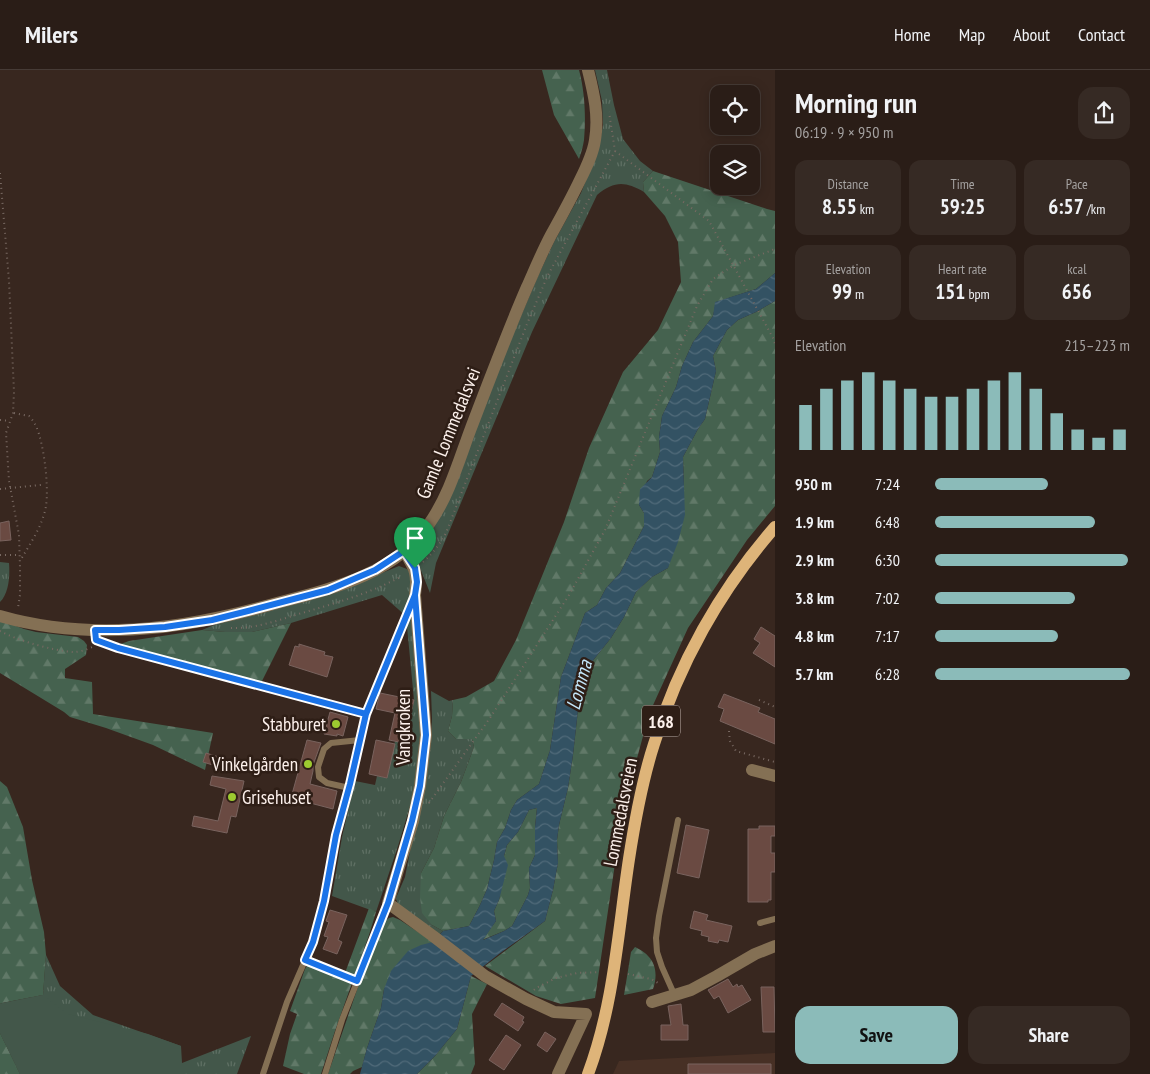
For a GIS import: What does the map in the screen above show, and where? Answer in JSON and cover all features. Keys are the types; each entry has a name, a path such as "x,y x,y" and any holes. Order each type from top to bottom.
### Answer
{"main road":[{"name":"Lommedalsveien","path":"588,1074 607,1008 637,811 645,774 659,728 677,681 715,608 746,564 775,528"}],"street":[{"name":"Gamle Lommedalsvei","path":"0,616 59,627 95,630 165,627 212,620 328,590 375,570 417,540 430,524 440,505 534,271 588,164 595,142 597,117 588,70"},
{"path":"404,551 415,568"},
{"name":"Vangkroken","path":"388,903 412,821 420,786 426,735 415,595 417,582 415,568"},
{"path":"752,770 775,776"},
{"path":"388,903 485,976 526,999 554,1012 586,1014 558,1074"},
{"path":"652,1002 691,990 755,954 775,946"}],"lane":[{"path":"263,1074 287,1002 313,942 324,901 336,835 366,714 415,595"},
{"path":"95,630 96,640 146,656 366,714"},
{"path":"350,784 344,787 326,783 319,777 318,767 324,749 331,743 360,740"},
{"path":"674,994 657,952 656,938 658,916 678,820"},
{"name":"Vangkroken","path":"325,1074 342,1020 388,903"},
{"path":"760,923 775,919"}],"path":[{"path":"229,627 251,627 265,624 346,600 381,587 415,568 440,544 548,275 615,151 709,221 775,344"},
{"path":"0,173 9,281 14,392 13,413 6,433 8,471 20,555 20,595 16,620"},
{"path":"428,805 490,718 569,596 605,530 697,306 713,279 734,265 775,249"},
{"path":"13,413 29,416 36,425 45,466 47,491 46,506 39,526 20,561"},
{"path":"0,420 10,421"},
{"path":"0,489 40,485"},
{"path":"0,555 20,555"},
{"path":"0,631 23,641 74,652 86,650 101,642"},
{"path":"759,700 775,707"},
{"path":"728,731 730,741 736,751 775,762"},
{"path":"305,960 357,981"},
{"path":"526,999 536,988 556,978 577,973 600,972"},
{"path":"628,974 651,979 659,983"}],"shaded area":[{"path":"775,1053 775,1074 613,1074 619,1061"}],"green space":[{"path":"542,70 579,70 584,96 585,123 584,143 579,159 554,115"},
{"path":"595,70 607,70 623,139 640,161 653,171 643,182 644,192 625,184 620,184 609,187 597,195 532,332 436,563 430,593 414,553 428,534 538,276 581,193 599,147 603,125 602,101"},
{"path":"653,171 710,190 710,195 725,195 775,211 775,273 756,289 716,302 713,316 693,342 682,366 676,387 662,416 659,437 660,452 652,477 647,481 639,505 644,513 644,526 620,573 606,588 597,605 585,613 561,677 550,750 539,784 517,800 511,810 505,828 497,842 487,889 469,926 443,931 432,925 422,913 420,897 421,873 434,848 444,816 461,782 474,747 472,739 456,739 448,731 452,716 453,700 466,697 494,681 516,640 564,522 589,448 623,372 658,330 681,282 678,242 665,216 644,192 643,182"},
{"path":"775,301 775,506 747,540 688,628 649,714 623,810 595,998 561,1004 536,996 485,966 545,921 558,863 557,840 559,825 568,788 579,701 586,675 591,663 611,638 624,617 636,592 652,577 668,568 684,489 683,457 705,419 716,371 713,356 727,330 738,320"},
{"path":"0,562 9,563 9,573 7,589 0,602"},
{"path":"399,566 407,569 410,573 421,723 416,787 376,912 332,896 342,837 355,781 375,785 377,776 387,778 395,741 404,743 414,700 406,616 382,595 291,623 252,632 202,630 219,623 331,594"},
{"path":"0,620 36,632 78,637 84,641 87,645 86,655 65,669 65,678 92,682 93,714 213,733 205,770 153,745 70,717 0,673"},
{"path":"291,623 261,683 118,645 129,641 202,630 252,632"},
{"path":"431,691 449,701 453,700 452,716 448,731 456,739 472,739 474,747 461,782 444,816 434,848 421,873 432,925 443,931 439,935 398,905 396,898 405,877 431,743"},
{"path":"0,781 7,787 23,827 32,880 44,932 46,955 43,995 0,1004"},
{"path":"537,808 535,855 529,868 530,888 528,895 512,926 482,940 496,921 494,911 499,900 507,845 518,832 529,810"},
{"path":"369,908 376,912 321,1074 304,1074 283,1066 290,1034 297,1014 290,1011 305,969 310,961 345,973"},
{"path":"393,917 433,942 384,989 381,1008 362,1067 350,1074 328,1074 358,987 385,921"},
{"path":"635,947 645,953 653,963 656,976 654,985 653,989 624,995 631,952"},
{"path":"46,955 60,986 93,1015 181,1046 182,1063 251,1036 237,1074 20,1074 0,1033 0,1004 43,995"},
{"path":"471,976 487,984 472,1014 475,1064 471,1074 417,1074 457,1029"},
{"path":"43,995 68,1014 148,1034 181,1046 181,1074 20,1074 0,1033 0,1004"},
{"path":"0,1033 20,1074 0,1074"}],"water":[{"name":"Lomma","path":"775,273 775,301 738,320 727,330 713,356 716,371 705,419 683,457 685,515 678,542 668,568 652,577 636,592 624,617 611,638 591,663 586,675 579,701 568,788 559,825 557,840 558,863 545,921 471,976 457,1029 417,1074 360,1074 381,1008 384,989 391,971 408,951 433,942 443,931 469,926 487,889 497,842 505,828 511,810 517,800 539,784 550,750 561,677 585,613 597,605 606,588 620,573 644,526 644,513 639,505 640,489 652,477 660,452 659,437 662,416 676,387 682,366 693,342 713,316 715,302 756,289","holes":["537,808 535,855 529,868 530,888 528,895 512,926 483,940 496,921 494,911 499,900 508,865 504,856 507,845 518,832 529,810"]}],"building":[{"path":"9,521 11,540 0,541 0,523"},
{"path":"761,627 775,636 775,667 753,653 760,643 754,639"},
{"path":"299,644 325,652 324,655 333,657 327,677 289,665 295,646 299,647"},
{"path":"380,693 414,700 404,743 389,740 395,713 376,709"},
{"path":"724,694 760,708 758,712 775,719 775,744 720,721 724,709 718,707"},
{"name":"Stabburet","path":"330,712 348,717 343,736 324,734"},
{"name":"Vinkelgården","path":"307,740 321,743 313,765 310,784 337,791 333,809 291,798"},
{"path":"376,740 395,744 387,778 369,774"},
{"path":"206,753 219,757 216,766 203,762"},
{"path":"212,776 244,781 236,817 231,816 227,833 192,826 194,816 218,821 226,789 210,785"},
{"path":"686,825 709,830 699,878 677,873"},
{"path":"759,826 775,826 775,836 771,836 771,853 775,853 775,872 771,872 771,900 768,900 768,902 748,902 748,829 759,829"},
{"path":"330,910 347,915 338,940 342,942 337,954 323,949 328,937 324,936 329,922 326,921"},
{"path":"694,911 708,915 706,920 732,926 728,942 719,940 718,943 708,941 709,937 701,935 702,931 690,928"},
{"path":"728,979 733,987 737,984 738,987 742,985 751,1000 728,1013 719,996 714,999 708,990"},
{"path":"761,987 774,987 775,1032 763,1032"},
{"path":"502,1003 524,1017 522,1021 524,1022 518,1031 494,1015"},
{"path":"681,1004 683,1025 688,1025 688,1040 661,1040 661,1025 671,1025 668,1006"},
{"path":"545,1032 556,1039 547,1052 537,1045"},
{"path":"506,1035 521,1045 504,1070 489,1060"},
{"path":"688,1064 771,1064 771,1074 688,1074"}],"place":[{"name":"Stabburet","path":"336,724"},
{"name":"Vinkelgården","path":"308,764"},
{"name":"Grisehuset","path":"232,797"}],"route":[{"path":"415,568 404,551 375,570 328,590 248,611 212,620 165,627 95,630 96,640 118,648 366,714 415,595 426,735 420,786 412,821 388,903 357,981 305,960 313,942 324,901 336,835 366,714 390,654 415,595 417,582 415,568"}]}
